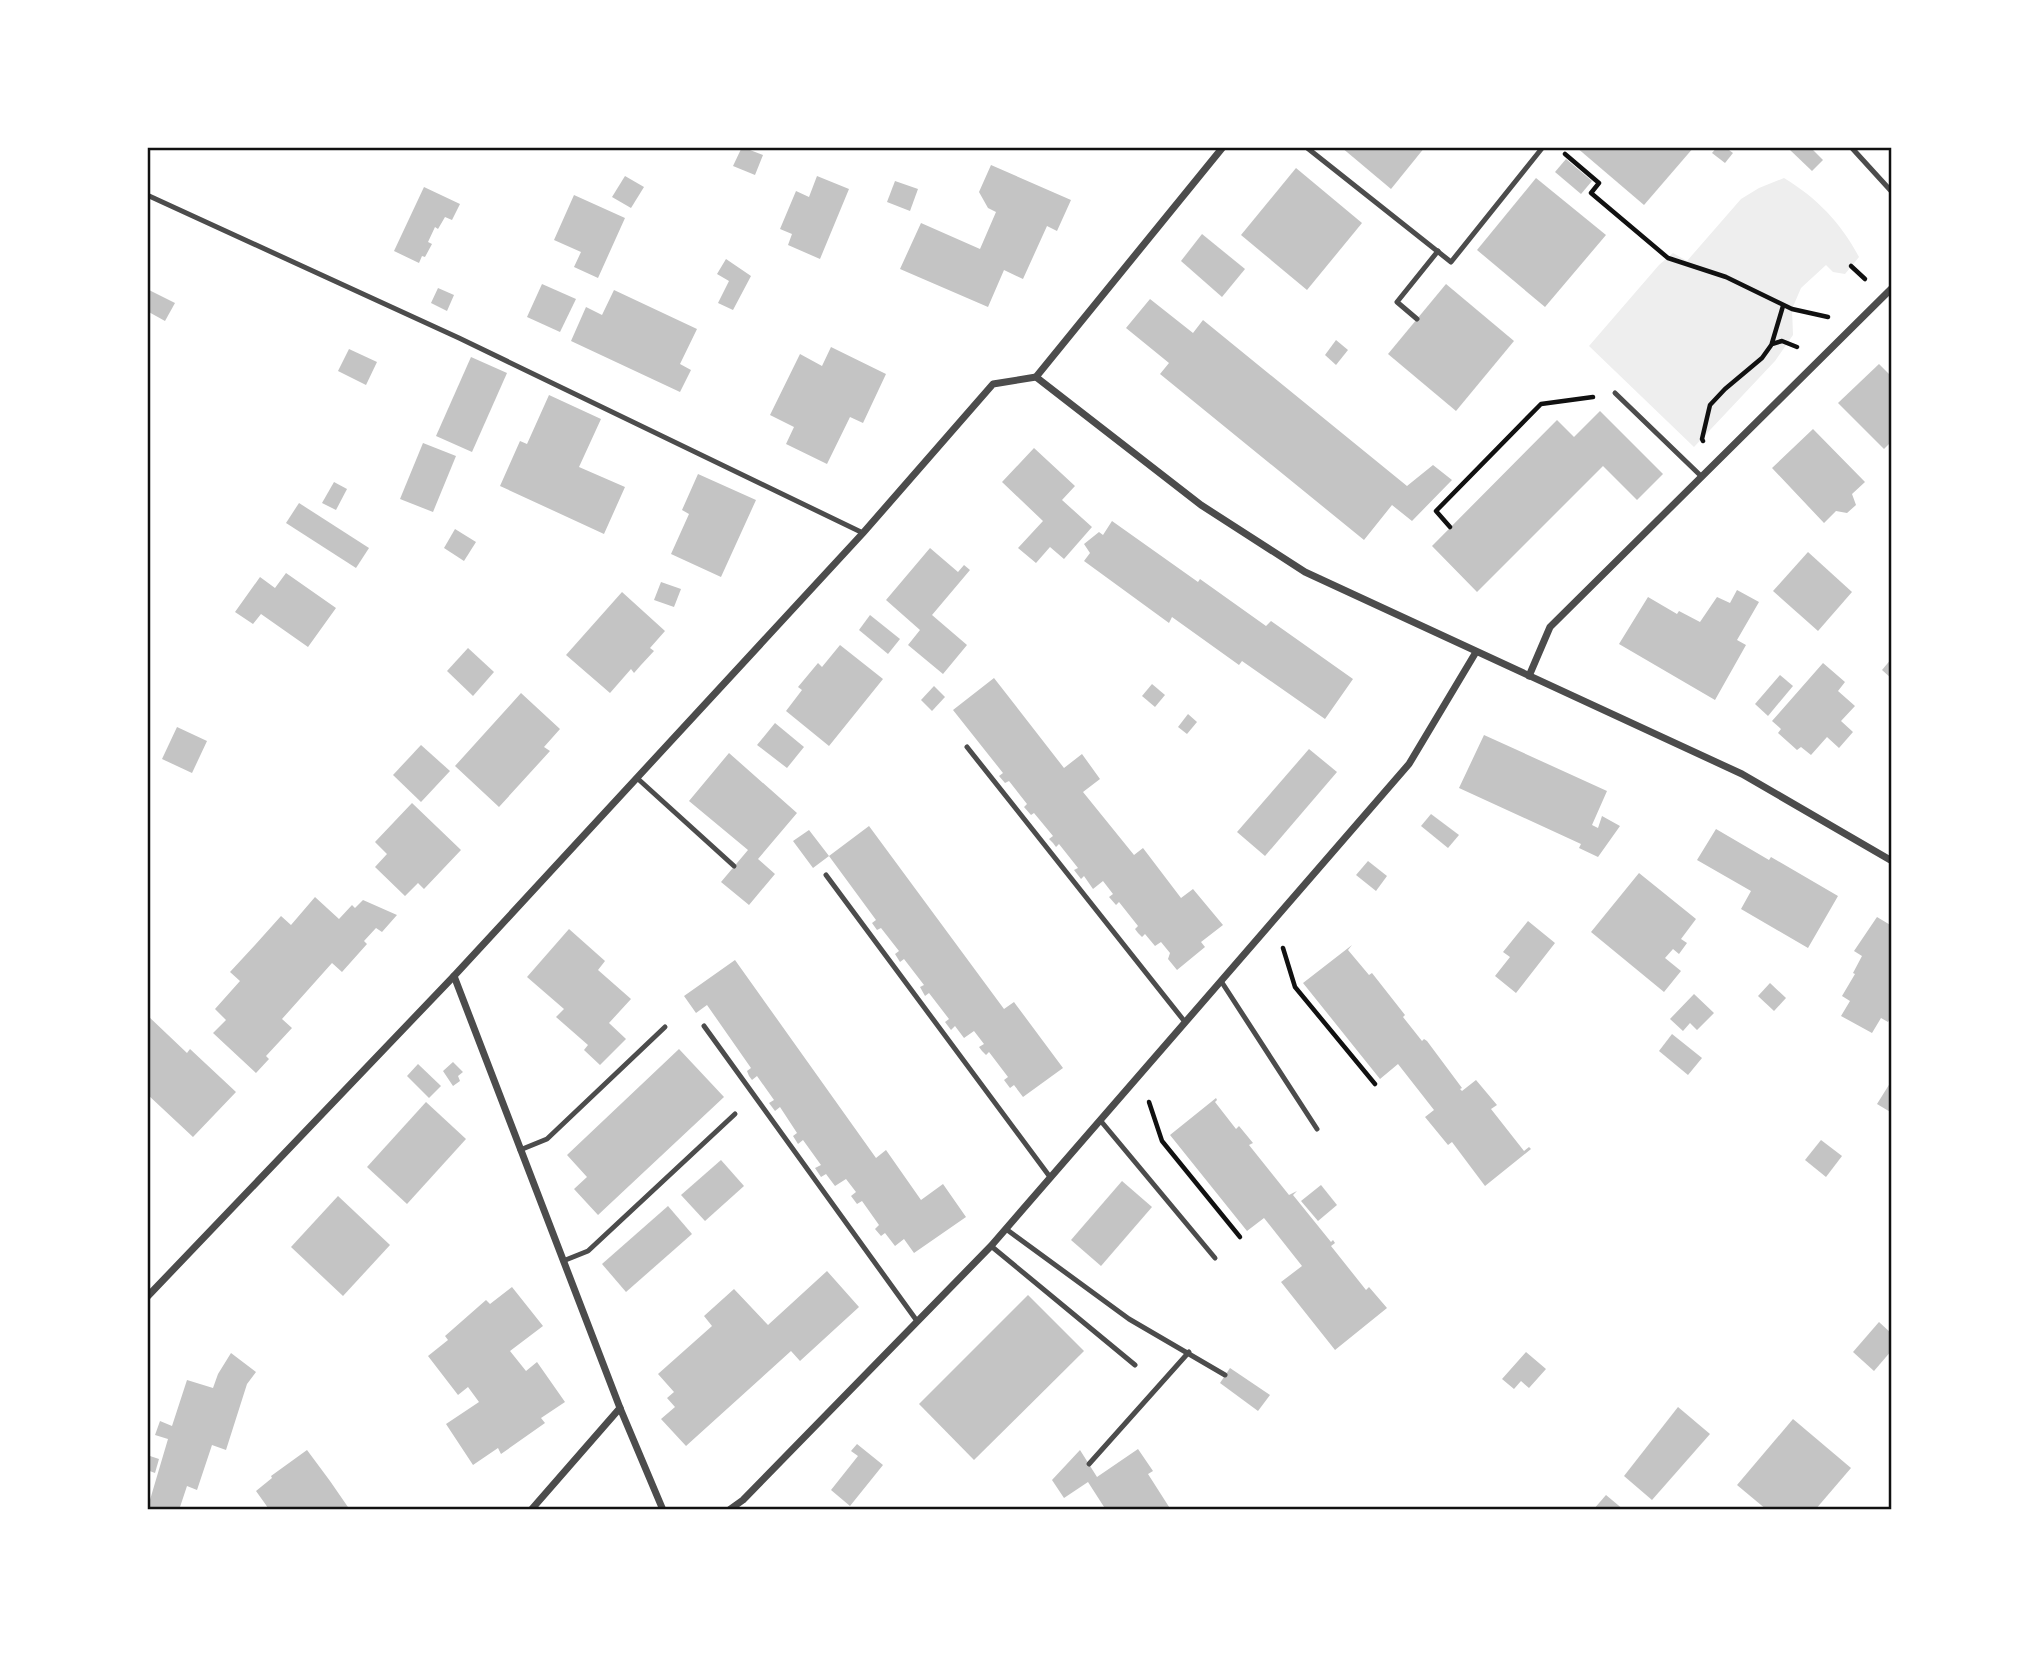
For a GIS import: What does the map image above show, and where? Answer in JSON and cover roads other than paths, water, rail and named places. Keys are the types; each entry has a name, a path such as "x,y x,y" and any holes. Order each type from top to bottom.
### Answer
{"street":[{"path":"147,1297 454,976 863,533 993,384 1036,377 1223,147"},
{"path":"1529,676 1550,627 1892,288"},
{"path":"1036,377 1201,505 1305,572 1742,774 1892,861"},
{"path":"729,1510 743,1500 1006,1229 1409,764 1476,652"},
{"path":"454,976 620,1408 663,1510"},
{"path":"531,1510 620,1408"}],"lane":[{"path":"1306,147 1451,262 1543,147"},
{"path":"1851,147 1892,192"},
{"path":"147,195 458,338 863,533"},
{"path":"1417,319 1397,302 1438,251"},
{"path":"1615,393 1701,477"},
{"path":"967,747 1185,1022"},
{"path":"637,778 734,866"},
{"path":"826,875 1050,1177"},
{"path":"1221,981 1317,1129"},
{"path":"705,1026 917,1321"},
{"path":"520,1150 547,1139 665,1027"},
{"path":"563,1261 588,1251 735,1114"},
{"path":"1100,1120 1215,1258"},
{"path":"1006,1229 1129,1319 1226,1375"},
{"path":"991,1246 1135,1365"},
{"path":"1089,1464 1189,1352"}]}
